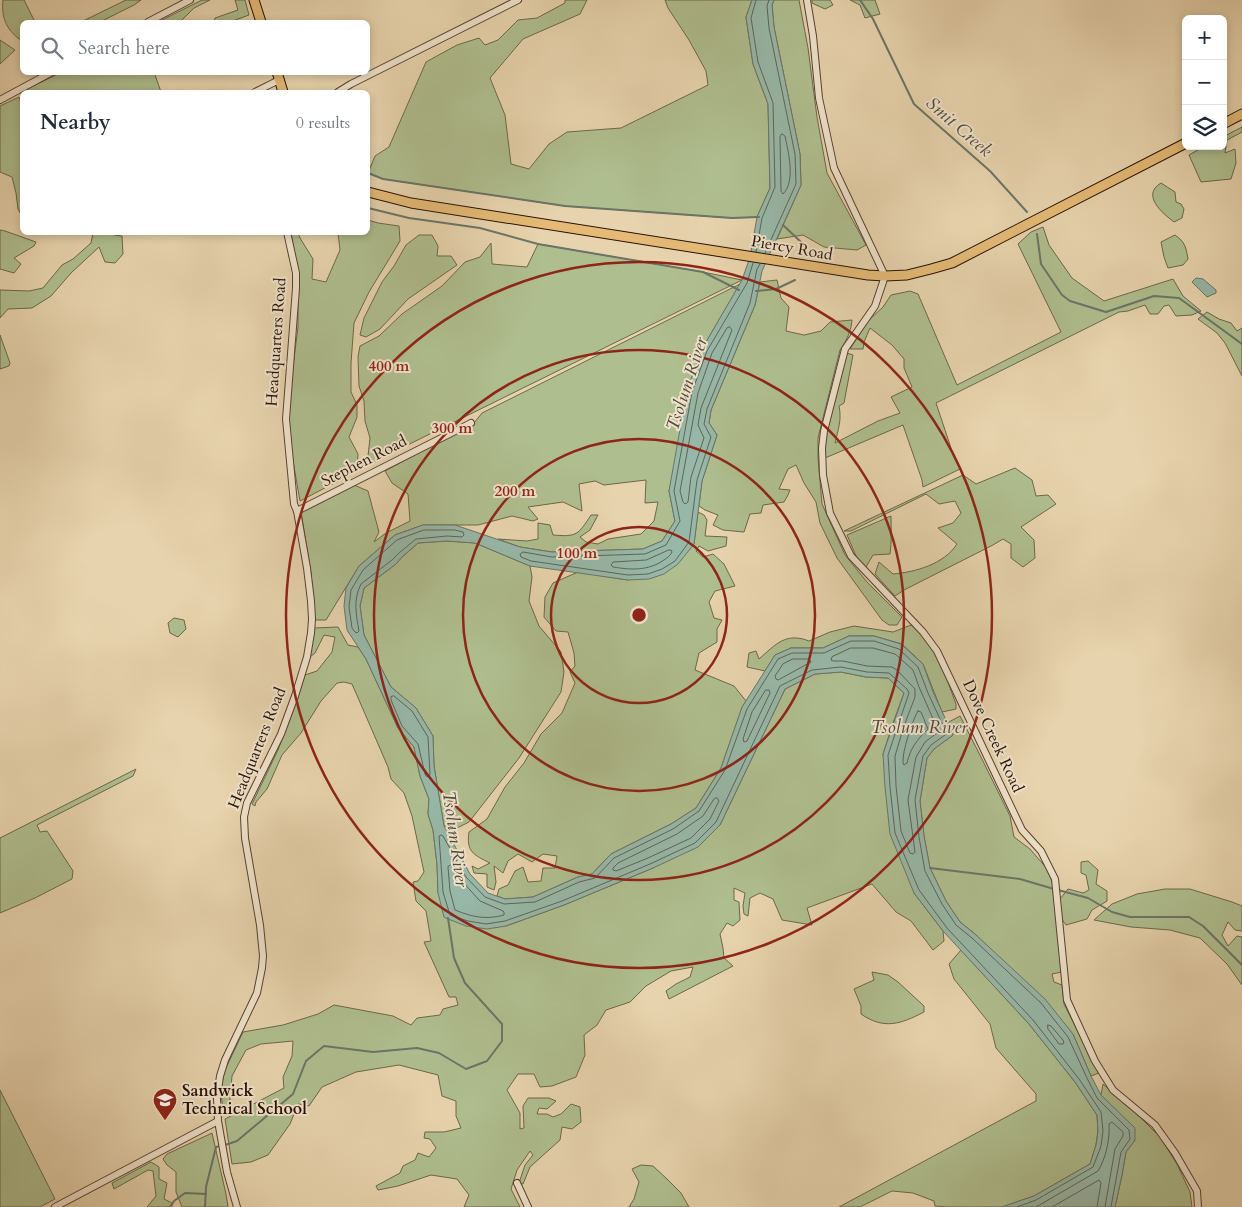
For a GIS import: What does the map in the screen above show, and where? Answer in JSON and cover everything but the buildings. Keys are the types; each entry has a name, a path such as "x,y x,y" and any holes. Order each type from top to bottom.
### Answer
{"main road":[{"path":"254,0 260,20"},
{"path":"278,76 282,90"},
{"path":"1227,122 1242,114"},
{"name":"Piercy Road","path":"370,193 411,203 838,271 885,276 907,275 931,270 952,262 1182,145"}],"street":[{"path":"152,20 190,0"},
{"path":"370,74 518,0"},
{"path":"806,0 813,36 819,98 834,168 885,276"},
{"path":"0,100 46,75"},
{"path":"341,90 369,75"},
{"path":"257,90 278,76"},
{"name":"Headquarters Road","path":"237,1207 226,1172 218,1121 217,1098 220,1076 225,1060 257,993 262,968 263,956 260,925 245,838 244,817 254,788 281,734 302,676 307,657 312,619 307,568 297,511 294,504 286,419 296,288 296,274 288,235"},
{"name":"Dove Creek Road","path":"885,276 875,306 845,349 824,431 822,448 823,475 830,513 850,556 923,632 937,651 1022,830 1041,851 1055,879 1068,1000 1095,1061 1113,1090 1155,1125 1175,1153 1197,1191 1198,1207"},
{"name":"Stephen Road","path":"297,511 471,423"},
{"path":"55,1207 218,1121"},
{"path":"517,1183 528,1207"}],"green space":[{"path":"3,0 24,0 34,20 20,20 20,39 12,33 6,24"},
{"path":"126,0 141,0 104,20 85,20"},
{"path":"202,0 210,0 194,8 182,20 162,20"},
{"path":"235,0 245,0 249,15 235,20 214,20 215,18 238,10"},
{"path":"565,0 587,0 580,14 523,39 490,78 505,115 511,164 529,169 549,144 567,132 621,128 708,85 706,71 665,0 752,0 746,17 753,64 768,104 770,188 757,217 732,218 565,206 383,179 370,174 370,168 375,156 389,147 426,62 457,45 479,38 485,45 498,40 518,20 537,18 565,3"},
{"path":"774,0 799,0 827,173 866,245 857,250 824,247 803,235 777,239 801,185 800,154 774,27 772,5"},
{"path":"812,0 830,0 833,5 825,9 812,3"},
{"path":"850,0 875,0 880,14 865,18 860,5"},
{"path":"0,40 15,50 0,64"},
{"path":"56,75 155,75 160,90 25,90"},
{"path":"19,97 20,212 12,177 0,172 0,106"},
{"path":"1242,127 1242,132 1227,140 1227,135"},
{"path":"1235,149 1236,163 1231,179 1201,182 1189,155 1198,150 1225,150 1225,153"},
{"path":"1161,183 1175,192 1176,202 1181,204 1184,209 1182,218 1174,222 1159,209 1153,198 1155,188"},
{"path":"370,221 399,226 400,241 369,292 354,323 351,392 357,405 357,417 349,437 358,454 357,471 300,501 287,427 298,327 297,269 291,235 299,235 313,259 312,279 326,282 340,250 338,235 370,235"},
{"path":"1043,227 1049,245 1072,278 1104,301 1173,279 1183,296 1201,311 1192,315 1176,316 1169,305 1164,306 1158,314 1150,314 1145,305 1119,312 936,403 960,469 923,487 903,425 825,458 823,446 837,385 847,353 853,355 844,403 839,406 840,420 835,443 878,421 900,413 891,397 912,387 904,368 904,359 892,345 870,328 863,349 850,349 868,321 883,307 891,295 910,291 918,294 957,385 1061,332 1018,244 1031,232"},
{"path":"0,230 36,242 34,246 14,258 21,264 14,273 0,269"},
{"path":"93,235 122,236 123,254 115,263 105,262 99,247 71,273 51,296 32,308 8,309 0,318 0,290 29,291 43,288 62,265 73,259 91,243"},
{"path":"419,235 432,235 438,246 437,256 451,256 457,265 408,299 380,329 366,337 360,335 364,318 382,282 406,245"},
{"path":"1175,235 1184,245 1188,259 1183,265 1168,268 1161,242"},
{"path":"491,243 492,264 527,267 538,244 742,280 367,465 370,438 365,421 364,401 359,386 358,357 360,346 379,336 402,314 442,286 465,262 480,257"},
{"path":"777,280 781,298 789,307 786,331 804,335 821,331 830,322 852,320 845,343 840,350 818,438 822,504 845,555 867,582 902,617 897,625 889,625 882,620 837,558 820,523 816,502 804,483 796,465 788,469 779,489 790,490 784,502 763,505 761,513 750,514 744,532 723,530 713,525 718,515 699,506 702,481 717,435 709,423 711,410 755,305 760,282"},
{"path":"740,284 702,349 669,491 675,521 662,541 643,549 552,552 520,547 498,539 527,541 538,539 538,523 550,525 553,535 572,535 580,531 591,515 598,515 590,530 580,537 586,542 598,544 608,539 641,534 654,521 658,502 645,503 646,480 604,485 595,481 579,484 582,511 563,502 528,507 538,519 533,521 512,516 478,525 423,525 395,535 359,566 326,620 315,620 311,573 301,512 354,485 368,491 379,532 374,542 386,533 410,521 408,494 392,483 385,471 474,423 482,413"},
{"path":"1207,312 1231,323 1237,331 1242,328 1242,376 1225,343 1217,333 1198,319"},
{"path":"0,335 10,363 9,366 0,369"},
{"path":"1015,468 1032,480 1036,496 1048,495 1056,504 1021,527 1034,540 1035,558 1023,567 1011,558 1011,544 1003,539 895,596 875,574 879,562 893,574 920,569 945,557 957,544 938,528 953,523 961,513 955,501 939,504 926,494 851,531 844,531 963,475 976,484"},
{"path":"698,512 704,515 707,520 705,536 727,537 726,546 708,551 699,546 696,551 703,557 713,554 724,564 735,586 715,591 709,602 714,618 722,620 717,629 717,642 699,653 695,670 734,686 746,701 721,768 696,808 671,824 611,854 592,874 578,877 533,897 505,899 497,896 499,889 508,885 515,871 523,867 528,882 541,881 543,868 555,868 557,856 543,854 532,862 518,854 508,861 503,873 494,866 496,882 494,890 487,887 487,874 474,873 472,866 478,869 490,863 472,852 468,839 469,832 487,819 505,787 524,763 541,734 562,713 575,683 570,672 575,666 574,653 568,632 556,631 544,617 545,597 553,583 578,572 628,580 694,544"},
{"path":"891,516 890,554 873,555 866,567 857,558 847,535"},
{"path":"447,541 475,543 530,566 532,577 529,601 539,626 561,652 564,672 561,692 519,758 469,822 455,829 444,826 434,766 433,736 416,708 391,687 364,635 360,606 364,588 396,564 418,543"},
{"path":"174,618 184,620 186,629 178,637 170,633 168,623"},
{"path":"911,625 934,651 944,672 956,704 956,709 942,712 923,664 902,644 874,636 849,636 823,648 791,648 775,655 765,671 747,667 749,653 756,651 759,659 776,644 788,639 794,638 809,641 830,632 854,626 893,632"},
{"path":"338,627 348,645 358,647 366,659 398,728 414,747 420,776 429,799 428,814 433,830 438,893 506,926 564,905 653,868 720,825 785,689 815,674 841,672 866,677 888,678 904,693 883,754 914,893 943,931 944,941 933,950 911,921 896,912 872,884 807,908 812,925 782,920 773,899 760,893 750,898 748,916 744,914 745,893 734,888 734,900 739,902 740,920 733,926 727,923 720,934 724,958 733,966 669,999 666,991 690,977 693,967 671,971 646,986 630,1002 606,1010 597,1025 584,1035 585,1055 576,1077 552,1086 540,1087 534,1074 518,1074 507,1090 520,1113 520,1129 524,1128 523,1106 528,1098 549,1098 556,1101 547,1109 539,1108 537,1114 547,1114 553,1117 561,1114 571,1104 580,1107 581,1122 572,1129 562,1127 560,1140 530,1167 523,1184 519,1183 525,1165 533,1155 530,1151 517,1170 511,1189 520,1207 464,1207 469,1195 457,1179 431,1175 398,1186 378,1190 376,1186 400,1173 403,1166 415,1160 418,1153 429,1157 436,1148 430,1139 424,1138 425,1132 444,1132 461,1128 456,1116 456,1101 442,1096 438,1075 399,1065 356,1072 322,1087 309,1106 298,1104 290,1124 268,1155 251,1162 232,1164 225,1119 284,1088 283,1077 292,1056 293,1041 261,1044 246,1050 232,1076 230,1111 223,1116 221,1087 225,1070 243,1032 283,1025 318,1014 334,1005 393,1016 411,1025 417,1018 440,1015 443,1009 458,1005 456,997 449,997 424,942 431,941 426,911 416,901 413,882 418,881 424,872 412,816 404,793 391,779 388,767 352,684 337,683 321,701 301,733 282,755 267,789 255,806 252,804 278,750 305,675 317,671 332,652 335,637 324,635 315,653 310,657 314,628"},
{"path":"960,716 1010,816 1014,837 1030,849 1049,871 1053,885 1062,972 1052,974 1054,982 1062,985 1064,1004 1099,1073 1091,1076 1073,1034 975,934 960,922 946,901 930,868 920,801 927,758 934,749 953,735 947,723"},
{"path":"136,769 133,776 37,825 40,832 47,831 73,871 72,879 0,913 0,838"},
{"path":"1088,861 1098,870 1096,884 1107,891 1107,901 1092,910 1087,919 1066,925 1061,918 1060,899 1068,889 1083,893 1089,890 1086,875 1081,873 1081,862"},
{"path":"1165,889 1190,889 1242,906 1242,931 1235,930 1228,922 1222,935 1228,946 1237,936 1242,937 1242,985 1227,964 1200,938 1170,930 1131,927 1094,920 1112,904 1137,894"},
{"path":"961,950 1029,1024 1075,1082 1097,1115 1098,1131 1096,1145 1090,1164 1034,1196 1002,1207 935,1206 934,1201 913,1193 892,1191 860,1207 839,1207 1036,1101 1036,1094 996,1048 990,1024 954,979 949,964"},
{"path":"872,972 888,975 898,982 924,1006 924,1012 908,1020 892,1024 877,1022 861,1014 861,1006 854,989 874,980"},
{"path":"1103,1084 1160,1137 1177,1164 1190,1192 1192,1207 1115,1207 1126,1152 1135,1140 1116,1111 1101,1095"},
{"path":"0,1090 55,1199 40,1207 0,1207"},
{"path":"212,1133 228,1207 182,1207 176,1192 176,1172 163,1159 167,1154"},
{"path":"151,1162 159,1167 159,1179 167,1183 164,1199 172,1203 172,1207 147,1207 156,1196 153,1171 148,1170 114,1189 112,1183"},
{"path":"641,1165 653,1166 681,1193 689,1207 629,1207 634,1199 639,1182 632,1169"}],"water":[{"name":"Tsolum River","path":"752,0 774,0 772,5 774,27 800,154 801,185 762,271 755,305 711,410 709,423 717,435 702,481 694,544 678,564 664,574 649,579 628,580 530,566 475,543 447,541 418,543 396,564 364,588 360,606 364,635 391,687 416,708 433,736 434,766 444,826 470,874 488,893 505,899 533,897 578,877 592,874 611,854 671,824 696,808 721,768 742,707 775,655 791,648 823,648 849,636 874,636 901,644 923,664 933,692 953,735 934,749 927,758 920,801 930,868 946,901 960,922 1045,999 1073,1034 1101,1095 1135,1128 1135,1140 1126,1152 1115,1207 1002,1207 1034,1196 1090,1164 1098,1131 1097,1115 1075,1082 1029,1024 943,931 914,893 890,834 883,754 904,693 888,678 866,677 841,672 815,674 785,689 720,825 698,847 564,905 506,926 487,929 466,926 444,917 438,893 433,830 428,814 429,799 420,776 414,747 398,728 366,659 347,630 344,606 346,588 359,566 395,535 423,525 455,525 520,547 552,552 643,549 662,541 675,521 669,491 687,390 702,349 742,280 750,257 757,217 770,188 768,104 753,64 746,17"},
{"path":"1196,278 1203,279 1216,290 1216,293 1207,297 1192,282"}],"waterway":[{"name":"Smit Creek","path":"860,0 873,19 914,104 990,171 1027,212"},
{"path":"370,174 383,179 565,206 732,218 759,217"},
{"path":"370,208 409,218 480,228 538,244 703,272 739,290"},
{"path":"783,225 801,242"},
{"name":"Smit Creek","path":"1037,234 1041,264 1062,295 1070,301 1106,312 1154,296 1179,298 1242,344"},
{"path":"756,291 776,289 795,280"},
{"path":"930,868 1020,879 1054,889"},
{"path":"1058,890 1088,898 1112,912 1130,917 1189,917 1203,926 1242,965"},
{"path":"225,1145 237,1141 293,1094 306,1061 324,1046 373,1052 417,1048 439,1053 466,1069 487,1061 502,1041 502,1024 465,983 454,958 448,918"},
{"path":"205,1207 206,1187 216,1147 220,1146"},
{"path":"170,1207 174,1201 185,1193 206,1194"}],"place":[{"name":"Sandwick Technical School","path":"165,1121"}]}
